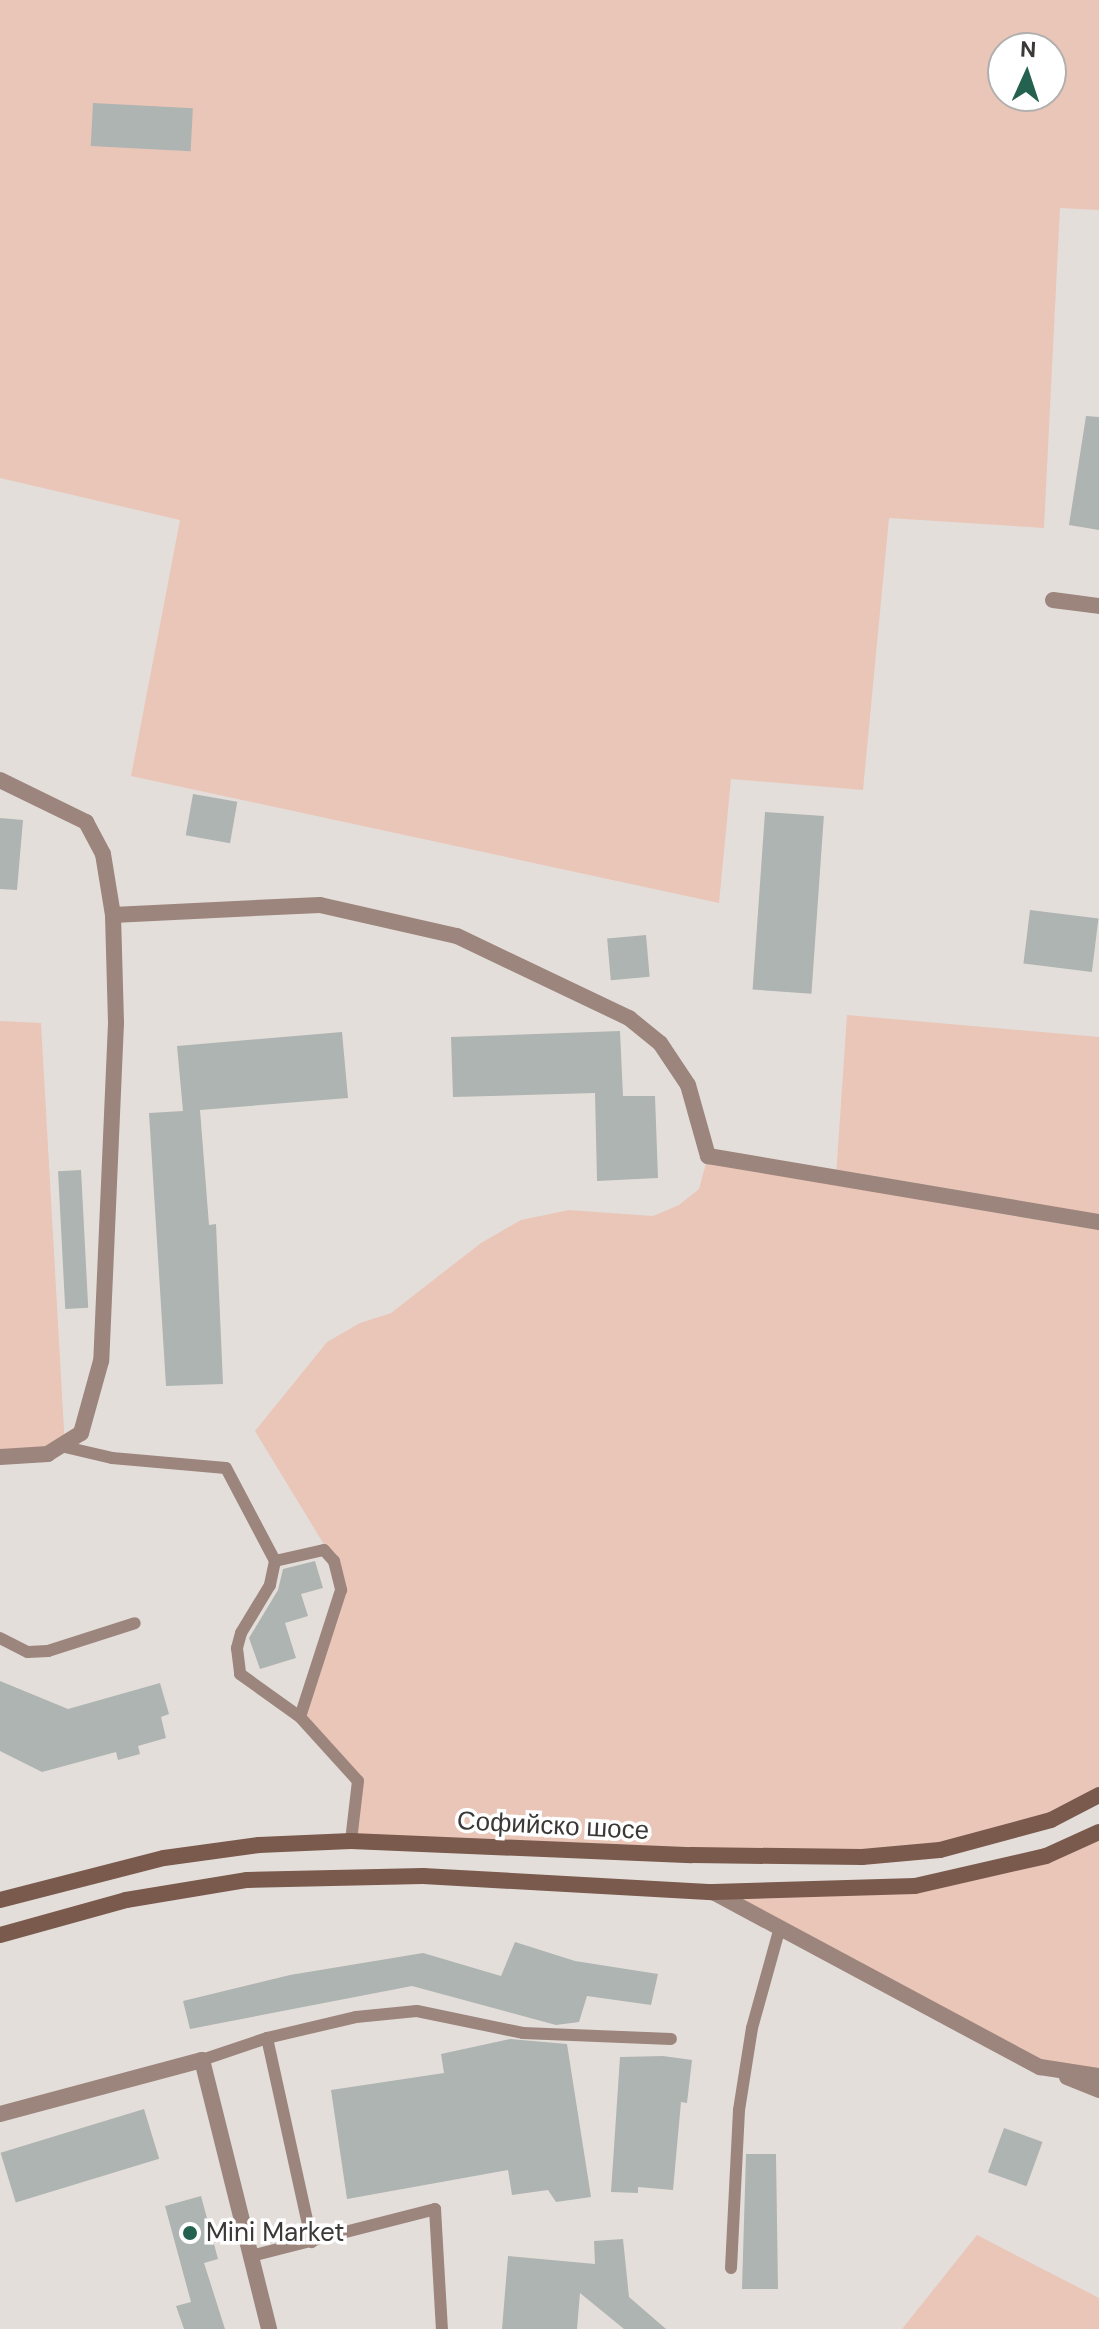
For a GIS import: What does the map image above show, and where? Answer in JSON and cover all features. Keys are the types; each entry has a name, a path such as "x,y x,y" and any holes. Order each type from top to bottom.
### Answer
{"main road":[{"name":"Софийско шосе","path":"0,1900 164,1858 259,1845 351,1841 659,1855 862,1857 940,1850 1002,1836 1051,1820 1099,1795"},
{"path":"0,1935 126,1900 247,1880 423,1876 713,1892 915,1886 1046,1856 1099,1832"}],"street":[{"path":"1053,600 1099,606"},
{"path":"0,780 86,822 103,854 113,915 116,1023 101,1361 81,1433 65,1447 0,1457"},
{"path":"113,915 320,905 457,936 629,1018 660,1043 688,1085 708,1156 1099,1222"},
{"path":"713,1892 1040,2067 1099,2090"},
{"path":"0,2114 202,2060 269,2329"},
{"path":"1040,2067 1099,2076"}],"lane":[{"path":"65,1447 112,1458 226,1468 275,1561 270,1585 241,1633 237,1661 240,1674 300,1717 358,1781 351,1841"},
{"path":"275,1561 324,1550 334,1561 341,1590 300,1717"},
{"path":"0,1638 28,1652 48,1651 135,1623"},
{"path":"731,2268 739,2110 752,2028 780,1927"},
{"path":"202,2060 267,2038 356,2017 417,2011 523,2033 671,2039"},
{"path":"267,2038 312,2242"},
{"path":"251,2256 435,2209 442,2329"}],"shaded area":[{"path":"0,0 1099,0 1099,210 1060,208 1044,528 889,518 863,790 731,779 719,903 131,776 180,520 0,478"},
{"path":"847,1015 1099,1037 1099,1795 1002,1836 861,1857 351,1841 358,1780 300,1717 341,1590 334,1561 255,1431 327,1342 360,1323 391,1313 481,1243 521,1220 569,1210 653,1216 679,1205 699,1189 708,1156 836,1176"},
{"path":"0,1021 41,1023 65,1447 0,1455"},
{"path":"1099,1832 1099,2076 1040,2066 713,1892 915,1886"},
{"path":"977,2235 1099,2298 1099,2329 902,2329"}],"building":[{"path":"93,103 193,108 191,151 91,146"},
{"path":"1086,416 1099,417 1099,530 1069,525"},
{"path":"193,794 237,802 230,843 186,835"},
{"path":"765,812 824,816 811,994 753,990"},
{"path":"0,818 23,820 17,890 0,889"},
{"path":"1030,910 1098,918 1092,972 1023,964"},
{"path":"646,935 650,977 611,980 607,938"},
{"path":"620,1031 623,1096 655,1096 658,1178 597,1181 595,1093 453,1097 451,1037"},
{"path":"342,1032 348,1098 200,1110 209,1225 216,1224 223,1384 166,1386 149,1113 183,1111 177,1046"},
{"path":"81,1170 88,1308 65,1309 58,1171"},
{"path":"315,1561 323,1588 301,1594 308,1616 285,1623 296,1658 260,1669 249,1638 278,1590 283,1569"},
{"path":"0,1681 68,1709 160,1683 169,1714 161,1717 166,1738 138,1746 140,1754 118,1760 116,1752 42,1772 0,1751"},
{"path":"515,1942 575,1961 658,1974 651,2005 587,1996 579,2022 556,2025 412,1986 190,2029 183,2001 290,1975 423,1953 501,1976"},
{"path":"510,2039 567,2044 591,2197 556,2202 548,2190 512,2195 508,2170 347,2199 331,2090 444,2073 441,2054"},
{"path":"663,2056 692,2060 687,2103 681,2102 673,2190 638,2187 638,2193 611,2192 620,2057"},
{"path":"144,2109 159,2159 16,2203 1,2153"},
{"path":"1004,2128 1043,2142 1026,2186 988,2172"},
{"path":"746,2154 776,2154 778,2289 742,2289"},
{"path":"201,2196 218,2259 204,2263 225,2329 184,2329 176,2306 191,2302 165,2206"},
{"path":"623,2239 629,2297 666,2329 624,2329 580,2293 577,2329 502,2329 508,2256 595,2264 594,2241"}],"place":[{"name":"Mini Market","path":"190,2233"}]}
